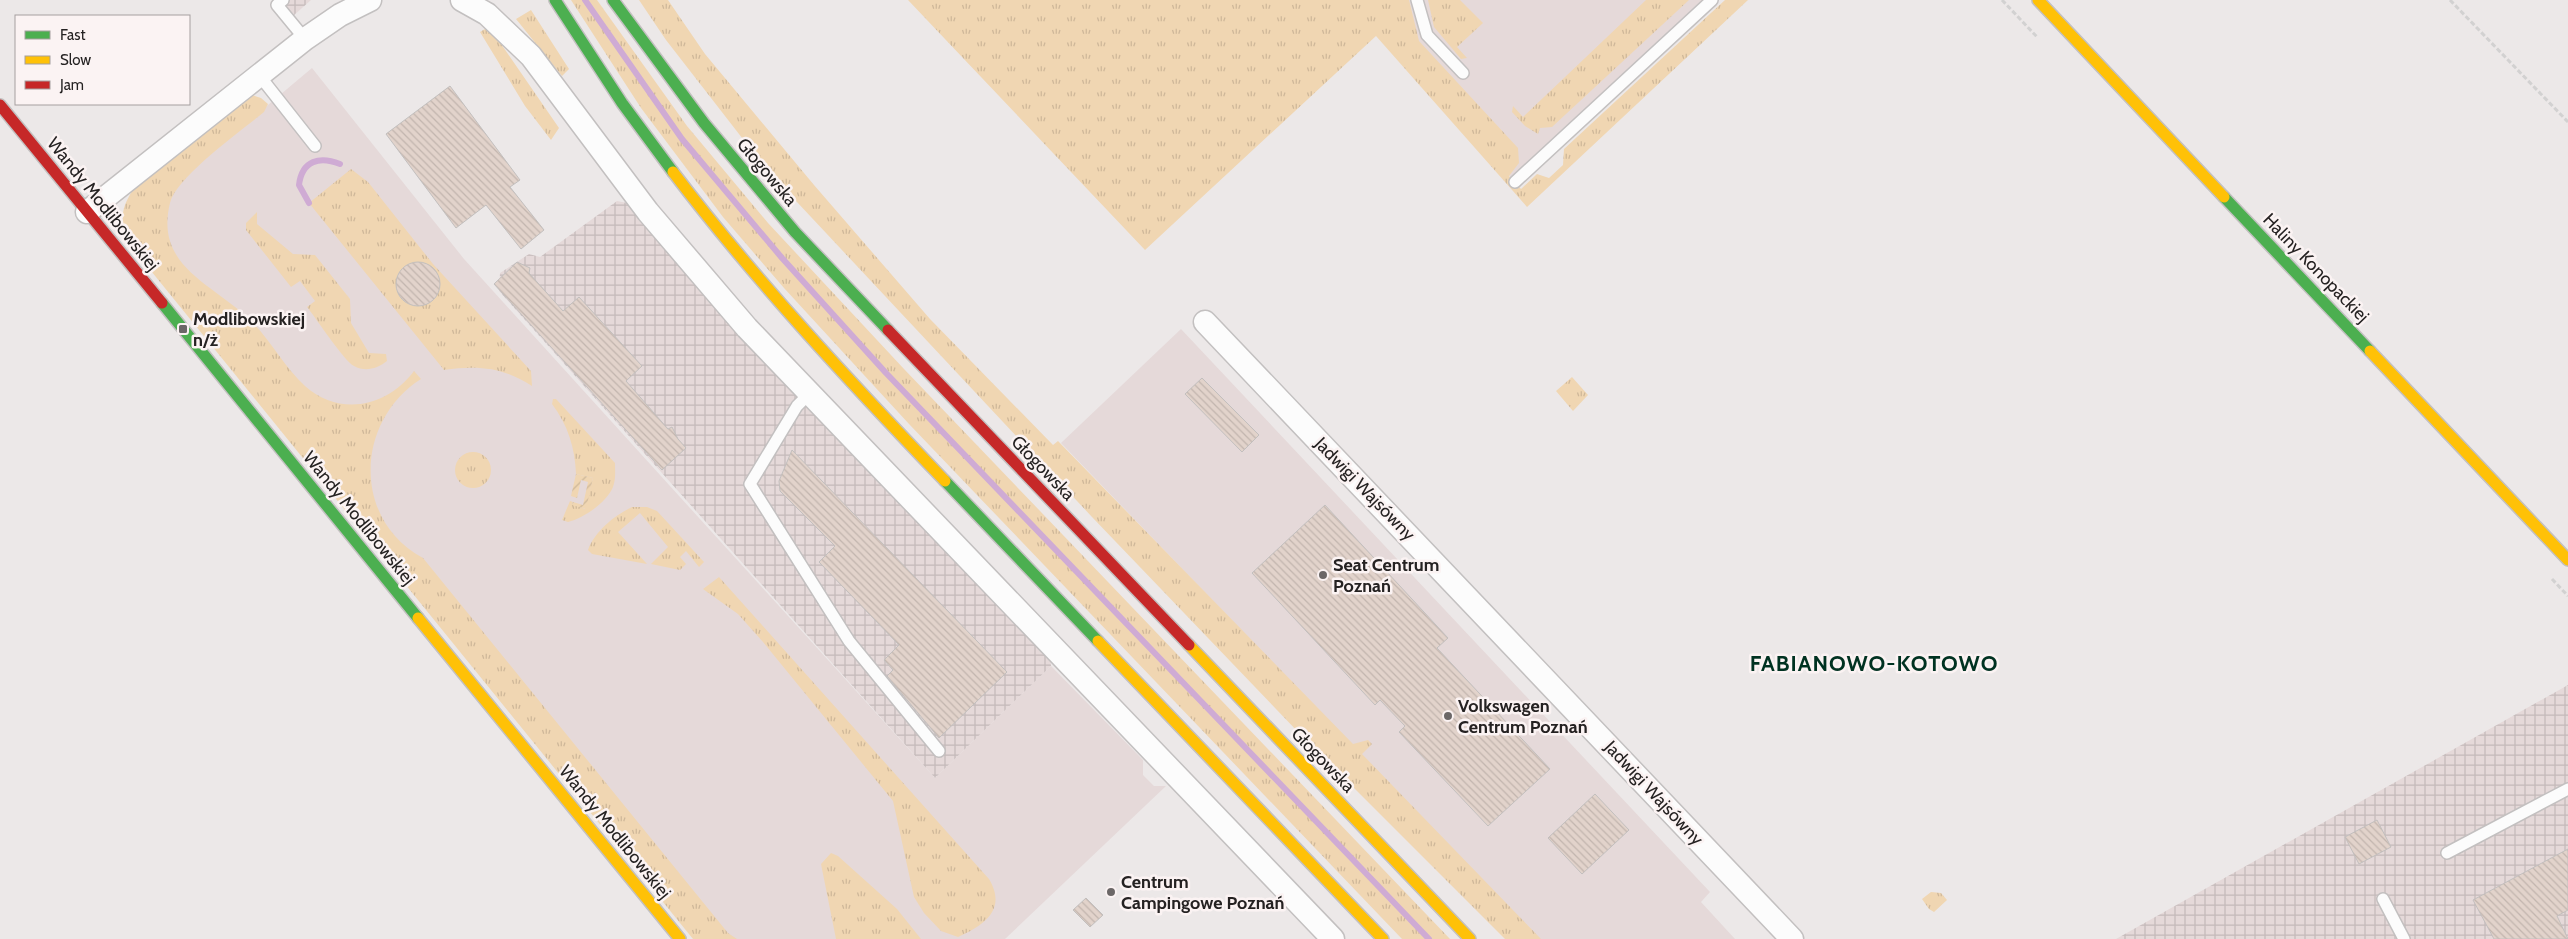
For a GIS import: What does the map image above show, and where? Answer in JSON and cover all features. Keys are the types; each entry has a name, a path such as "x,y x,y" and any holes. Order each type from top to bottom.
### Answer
{"main road":[{"path":"554,0 647,140 712,225 775,300 853,386 1383,939"},
{"name":"Głogowska","path":"614,0 704,123 795,232 1470,939"},
{"name":"Haliny Konopackiej","path":"2038,0 2568,560"},
{"name":"Wandy Modlibowskiej","path":"0,104 11,120 680,939"},
{"name":"Wandy Modlibowskiej","path":"0,109 11,120"}],"street":[{"path":"87,212 305,39 340,15 370,0"},
{"path":"462,0 487,14 531,56 676,246 747,328 1333,939"},
{"name":"Jadwigi Wajsówny","path":"1205,322 1792,939"}],"lane":[{"path":"1417,0 1427,36 1463,73"},
{"path":"1515,182 1712,0"},
{"path":"278,2 305,39"},
{"path":"259,76 315,146"},
{"path":"810,393 797,406 750,484 848,641 939,751"},
{"path":"2447,853 2568,790"},
{"path":"2383,899 2404,939"}],"path":[{"path":"2450,0 2568,122"}],"shaded area":[{"path":"276,0 311,0 293,16"},
{"path":"1346,0 1712,0 1515,182"},
{"path":"312,68 464,259 935,778 1051,666 1143,760 1143,775 1154,786 1166,786 1005,939 714,939 147,241 151,203"},
{"path":"617,201 632,204 1050,656 1051,666 935,778 499,291 500,273 529,254 540,257"},
{"path":"1181,329 1710,892 1701,902 1735,939 1539,939 1061,443"},
{"path":"2568,685 2568,939 2116,939"}],"green space":[{"path":"571,0 597,0 687,126 768,223 904,369 1450,939 1402,939 909,424 784,288 723,217 641,108"},
{"path":"639,0 668,0 705,54 814,185 930,319 1053,445 1058,441 1353,744 1368,740 1372,744 1362,754 1541,939 1505,939 1299,733 1092,517 767,170 666,40"},
{"path":"908,0 1409,0 1419,41 1518,148 1519,163 1509,176 1521,189 1537,174 1549,178 1563,165 1564,149 1725,0 1748,0 1527,207 1376,36 1145,250"},
{"path":"1428,0 1460,0 1483,23 1457,47 1467,58 1461,59 1434,27"},
{"path":"1646,0 1689,0 1552,127 1540,128 1538,134 1525,126 1512,112 1513,106 1523,117"},
{"path":"531,10 569,69 562,76 516,19"},
{"path":"485,29 499,41 559,128 551,140 525,106 480,32"},
{"path":"252,95 261,98 268,104 264,112 196,168 175,192 170,203 167,225 171,244 179,259 191,273 252,322 298,379 319,396 333,402 362,404 377,400 390,393 414,371 421,379 399,397 383,419 374,444 371,470 374,496 383,520 400,541 423,558 728,933 737,939 693,939 130,245 123,223 123,211 132,191"},
{"path":"351,169 368,182 433,264 531,371 532,386 511,375 490,369 444,370 309,203"},
{"path":"257,212 257,224 293,254 315,255 350,299 351,323 369,353 386,354 387,361 375,368 367,369 358,368 349,362 307,307 315,301 300,281 291,287 246,230 246,223"},
{"path":"1572,377 1588,395 1573,411 1556,391"},
{"path":"553,399 556,399 615,463 614,484 610,493 588,513 568,522 562,520 570,501 573,502 572,504 585,509 593,478 576,474 570,437 552,404"},
{"path":"473,452 480,453 486,457 490,463 490,477 486,483 480,487 473,488 466,487 460,483 456,477 455,470 456,463 460,457 466,453"},
{"path":"576,474 593,478 586,509 572,505 573,502 583,505 588,482 581,480 577,498 571,496"},
{"path":"632,507 647,507 657,511 704,562 699,567 686,551 680,557 686,564 680,570 651,564 668,547 640,513 618,532 647,564 592,554 588,550 595,536 612,519"},
{"path":"719,577 989,879 996,899 994,907 990,915 977,927 958,937 941,931 924,913 914,897 893,801 738,614 703,589"},
{"path":"831,853 838,856 897,909 921,939 836,939 821,864"},
{"path":"1931,892 1941,893 1947,900 1934,912 1929,909 1922,899"}],"building":[{"path":"450,86 520,180 510,187 544,230 521,249 486,205 456,228 386,134"},
{"path":"418,262 430,266 436,272 440,284 436,296 430,302 418,306 406,302 400,296 396,284 400,272 406,266"},
{"path":"517,262 530,268 529,273 563,311 579,297 642,366 626,381 668,429 672,427 678,439 686,448 662,470 494,284"},
{"path":"1202,378 1259,435 1242,452 1185,394"},
{"path":"792,450 1007,672 939,738 887,676 893,670 884,660 899,645 819,562 835,546 780,491 779,481"},
{"name":"Volkswagen Centrum Poznań","path":"1325,505 1448,638 1437,648 1550,769 1488,826 1399,732 1405,726 1380,700 1375,705 1252,573"},
{"path":"1595,794 1629,830 1582,874 1548,838"},
{"path":"2377,820 2391,847 2359,864 2345,837"},
{"path":"2568,849 2568,910 2557,916 2568,939 2494,939 2473,900"},
{"path":"1086,898 1103,915 1090,927 1073,910"}],"waterway":[{"path":"585,0 682,139 782,258 886,373 1429,939"},
{"path":"309,203 299,185 304,170 313,162 326,160 340,164"}],"traffic: fast":[{"path":"555,0 622,103 673,172"},
{"path":"613,0 704,123 795,232 888,330"},
{"path":"2224,197 2370,351"},
{"path":"162,303 418,618"},
{"path":"945,481 1098,641"}],"traffic: slow":[{"path":"2038,0 2224,197"},
{"path":"673,172 770,292 945,481"},
{"path":"2370,351 2568,560"},
{"path":"418,618 680,939"},
{"path":"1098,641 1383,939"},
{"path":"1189,645 1470,939"}],"traffic: jam":[{"path":"0,105 162,303"},
{"path":"888,330 1189,645"}],"place":[{"name":"Modlibowskiej n/ż","path":"183,329"},
{"name":"Seat Centrum Poznań","path":"1323,575"},
{"name":"Volkswagen Centrum Poznań","path":"1448,716"},
{"name":"Centrum Campingowe Poznań","path":"1111,892"}],"district":[{"name":"FABIANOWO-KOTOWO","path":"1874,663"}]}
